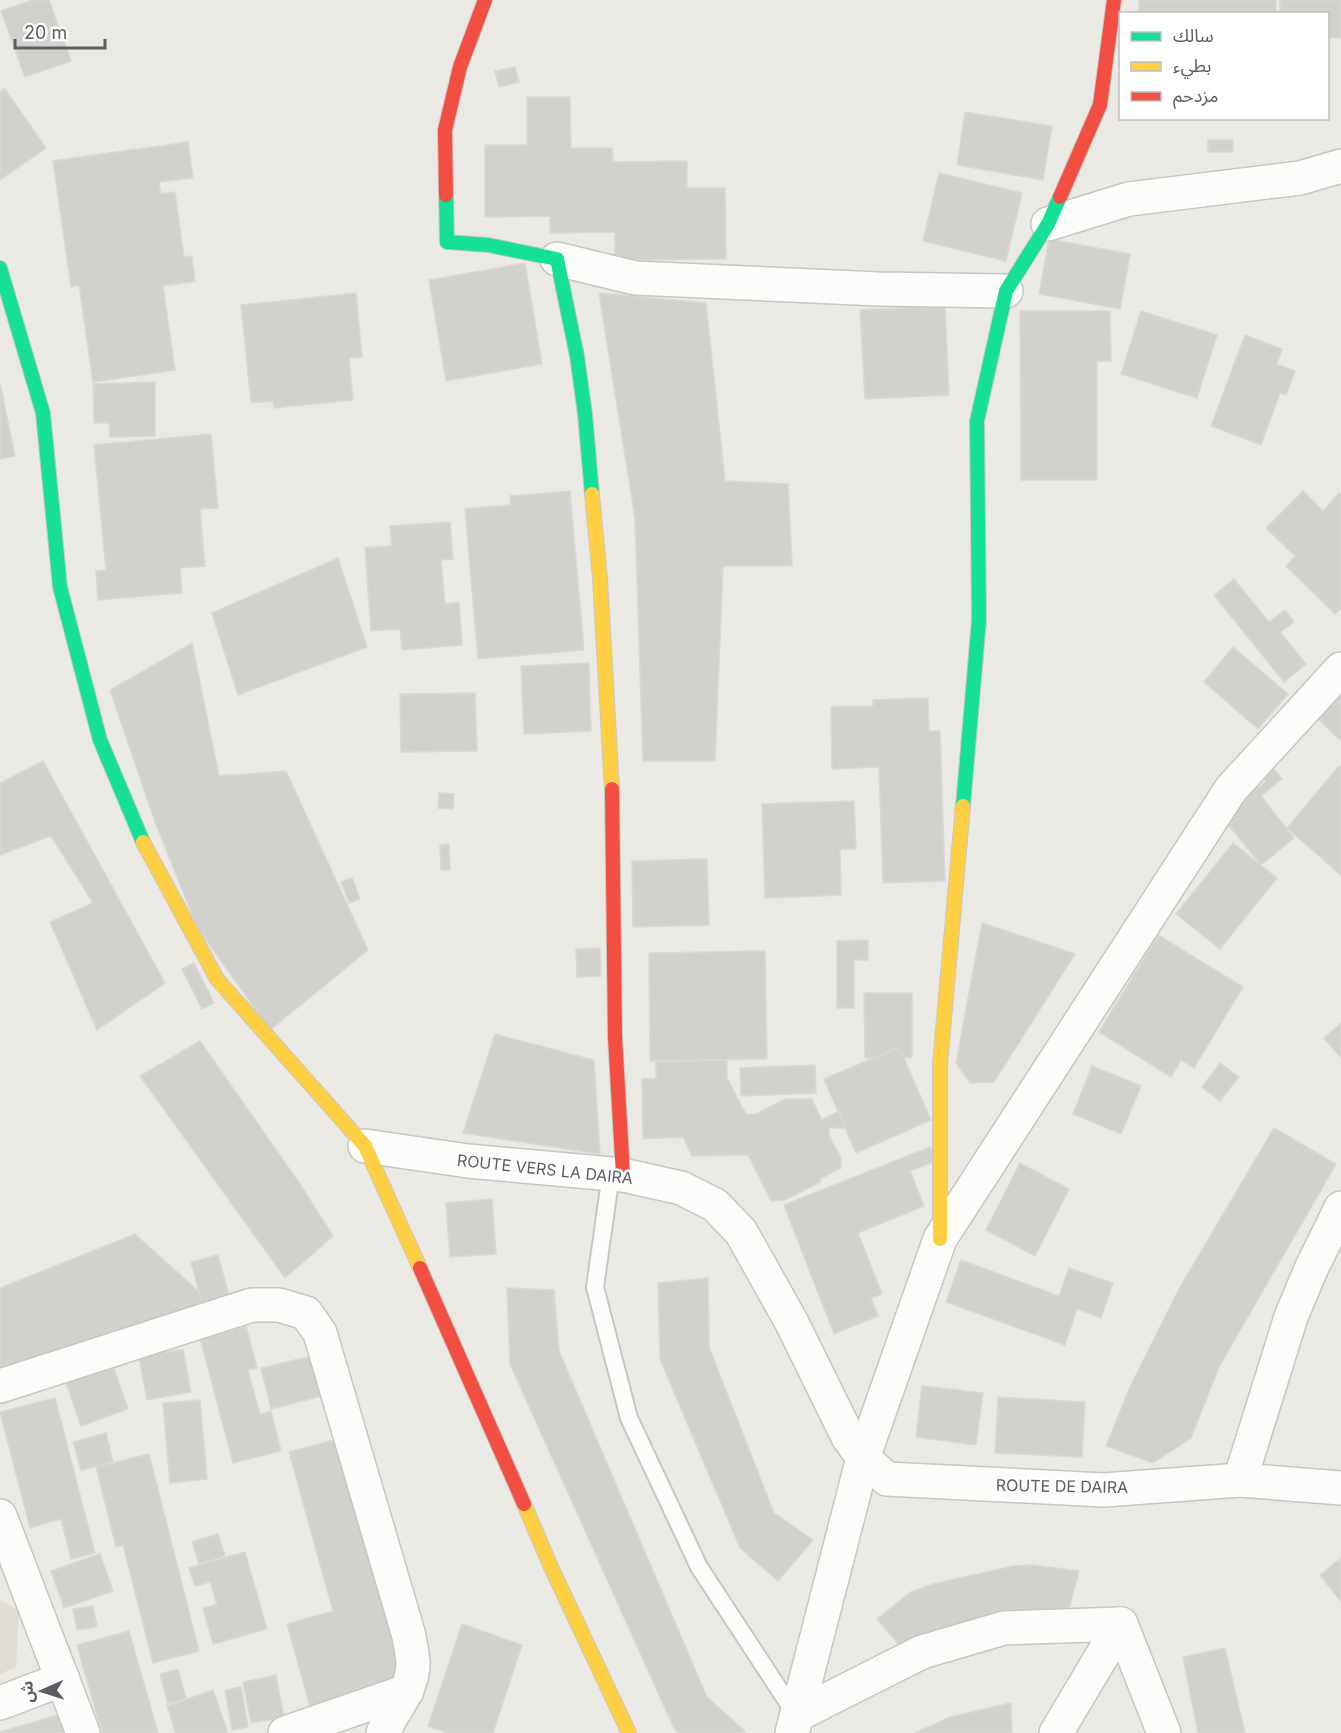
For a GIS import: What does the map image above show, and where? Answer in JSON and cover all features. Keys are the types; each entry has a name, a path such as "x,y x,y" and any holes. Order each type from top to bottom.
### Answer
{"street":[{"path":"485,0 460,68 445,130 447,242 488,245 635,278 1006,291"},
{"path":"940,1239 940,1064 979,620 977,421 1006,291 1048,224 1100,105 1114,0"},
{"path":"1048,224 1129,199 1300,178 1341,166"},
{"path":"557,259 577,356 585,414 600,578 612,796 617,1175"},
{"path":"0,268 43,413 60,587 100,740 143,845 217,979 365,1146 551,1567 629,1733"},
{"path":"795,1724 808,1672 940,1239 1231,789 1341,669"},
{"name":"ROUTE VERS LA DAIRA","path":"365,1146 468,1161 617,1175 681,1188 715,1205 741,1232 792,1323 848,1437 869,1474"},
{"path":"1240,1480 1291,1317 1311,1269 1341,1208"},
{"path":"0,1386 252,1305 279,1305 306,1313 320,1333 409,1636 413,1665 407,1691 390,1717 383,1733"},
{"name":"ROUTE DE DAIRA","path":"869,1474 1104,1490 1240,1480 1341,1488"},
{"path":"0,1516 83,1733"},
{"path":"795,1724 851,1688 922,1652 1004,1629 1121,1624"},
{"path":"1056,1733 1121,1624"},
{"path":"1121,1624 1164,1733"},
{"path":"808,1672 851,1688"},
{"path":"0,1703 63,1679"},
{"path":"285,1733 407,1691"}],"lane":[{"path":"617,1175 595,1287 629,1418 699,1567 795,1724"}],"shaded area":[{"path":"0,1600 19,1611 16,1667 0,1674"}],"building":[{"path":"32,0 49,0 71,61 25,77 1,11"},
{"path":"1139,0 1276,0 1276,12 1139,12"},
{"path":"1280,0 1341,0 1341,38 1329,38 1329,12 1280,12"},
{"path":"515,67 519,82 499,87 495,71"},
{"path":"5,89 46,148 0,180 0,92"},
{"path":"527,97 570,97 571,148 612,148 613,162 687,161 687,188 725,188 726,259 615,260 615,232 550,233 550,216 485,217 485,145 527,145"},
{"path":"965,112 1052,126 1043,180 957,165"},
{"path":"1208,140 1233,140 1233,152 1208,152"},
{"path":"188,142 193,178 159,182 161,194 175,192 184,257 192,256 195,281 163,286 175,370 93,382 79,285 71,287 53,161"},
{"path":"939,173 1022,193 1006,261 923,241"},
{"path":"1049,239 1130,254 1120,309 1039,294"},
{"path":"525,263 542,364 446,381 429,280"},
{"path":"356,293 362,357 349,358 353,400 274,408 273,401 251,403 241,305"},
{"path":"599,293 706,303 725,481 788,484 792,566 723,566 715,761 643,761 635,518"},
{"path":"945,306 949,395 865,399 860,310"},
{"path":"1020,311 1110,311 1111,361 1097,361 1097,480 1021,480"},
{"path":"1141,311 1217,335 1197,398 1121,374"},
{"path":"1245,335 1282,349 1277,364 1295,371 1286,395 1280,393 1261,445 1211,426"},
{"path":"155,382 155,436 110,437 109,423 94,423 93,384"},
{"path":"0,383 15,456 0,459"},
{"path":"211,434 218,508 200,509 205,566 180,568 182,593 98,600 96,571 106,570 94,445"},
{"path":"570,491 584,650 478,659 465,509 511,505 510,496"},
{"path":"1303,491 1323,511 1339,493 1341,495 1341,608 1335,614 1286,566 1295,556 1266,528"},
{"path":"450,522 453,559 441,560 445,604 459,602 462,645 402,650 400,629 371,631 365,548 392,546 390,526"},
{"path":"338,558 367,647 238,695 212,613"},
{"path":"1234,579 1269,622 1285,610 1294,622 1280,632 1306,664 1284,682 1214,595"},
{"path":"192,643 219,776 286,771 368,950 270,1030 197,927 155,822 110,690"},
{"path":"1233,647 1288,694 1258,729 1204,682"},
{"path":"589,663 591,731 524,734 521,666"},
{"path":"1341,682 1341,741 1312,713"},
{"path":"475,693 477,751 401,752 400,694"},
{"path":"928,698 929,731 940,731 945,881 883,883 879,767 832,769 831,707 873,706 873,700"},
{"path":"1264,757 1282,779 1261,796 1294,838 1261,865 1222,817 1266,781 1253,766"},
{"path":"43,761 165,983 97,1030 50,922 93,903 51,836 0,855 0,783"},
{"path":"1339,766 1341,768 1341,875 1287,828"},
{"path":"439,793 454,794 453,809 438,808"},
{"path":"854,801 856,849 840,849 841,895 765,898 762,804"},
{"path":"1233,843 1277,878 1220,949 1176,914"},
{"path":"449,844 450,870 441,870 440,845"},
{"path":"707,859 709,925 633,927 632,861"},
{"path":"352,878 360,899 349,903 341,882"},
{"path":"982,923 1075,954 994,1082 970,1083 956,1063"},
{"path":"1158,935 1243,987 1194,1068 1181,1060 1171,1077 1099,1032"},
{"path":"868,940 868,960 854,960 854,1008 837,1008 837,941"},
{"path":"600,948 601,976 577,977 576,949"},
{"path":"765,951 767,1059 650,1061 649,953"},
{"path":"194,963 214,1003 202,1009 182,969"},
{"path":"864,993 912,993 912,1057 865,1058"},
{"path":"1341,1023 1341,1058 1324,1038"},
{"path":"495,1034 594,1060 600,1154 463,1133"},
{"path":"200,1041 300,1184 333,1236 285,1278 140,1076"},
{"path":"899,1047 931,1120 856,1153 824,1079"},
{"path":"727,1060 727,1078 746,1114 756,1114 785,1099 812,1099 822,1120 839,1111 845,1128 829,1128 829,1135 841,1158 841,1168 785,1200 771,1201 748,1155 692,1156 683,1137 643,1139 642,1079 656,1079 656,1062"},
{"path":"1220,1063 1239,1077 1220,1101 1202,1087"},
{"path":"815,1065 816,1093 741,1096 740,1068"},
{"path":"1092,1066 1141,1086 1121,1134 1073,1114"},
{"path":"1274,1128 1336,1164 1219,1367 1191,1438 1153,1463 1106,1446 1129,1389 1180,1287"},
{"path":"930,1147 935,1161 910,1171 924,1206 858,1233 882,1294 871,1298 878,1316 834,1334 784,1205"},
{"path":"1020,1163 1069,1189 1035,1256 986,1230"},
{"path":"492,1199 496,1254 450,1257 446,1203"},
{"path":"135,1234 217,1308 0,1375 0,1288"},
{"path":"218,1255 232,1306 205,1313 191,1262"},
{"path":"961,1260 1059,1296 1069,1268 1113,1283 1101,1318 1077,1309 1065,1345 946,1302"},
{"path":"708,1278 709,1347 774,1513 813,1540 778,1581 740,1548 660,1359 658,1283"},
{"path":"507,1288 554,1290 559,1351 707,1697 745,1731 743,1733 678,1733 673,1726 510,1364"},
{"path":"246,1326 257,1368 248,1370 260,1414 271,1411 281,1451 233,1463 200,1338"},
{"path":"183,1349 191,1392 147,1400 139,1357"},
{"path":"312,1356 322,1396 271,1409 261,1368"},
{"path":"113,1366 128,1409 81,1426 66,1383"},
{"path":"922,1386 983,1393 976,1445 916,1437"},
{"path":"998,1397 1085,1402 1082,1457 995,1453"},
{"path":"55,1398 95,1553 71,1559 61,1519 30,1528 0,1412"},
{"path":"200,1400 207,1479 170,1483 163,1403"},
{"path":"106,1433 113,1462 81,1470 73,1442"},
{"path":"342,1438 406,1681 310,1707 287,1624 333,1611 289,1452"},
{"path":"149,1454 199,1651 153,1663 123,1545 116,1547 96,1467"},
{"path":"218,1534 225,1556 199,1564 192,1542"},
{"path":"245,1552 267,1629 213,1644 203,1608 217,1604 210,1582 195,1586 189,1568"},
{"path":"100,1554 113,1591 64,1608 51,1571"},
{"path":"1341,1558 1341,1602 1320,1575"},
{"path":"1033,1565 1079,1571 1069,1609 1023,1613 907,1654 877,1619 911,1592 933,1584 1013,1566"},
{"path":"93,1606 97,1627 77,1630 73,1609"},
{"path":"462,1624 522,1645 493,1733 447,1733 428,1726"},
{"path":"129,1631 158,1733 102,1733 77,1645"},
{"path":"1225,1648 1245,1733 1198,1733 1183,1657"},
{"path":"178,1669 186,1698 168,1704 160,1674"},
{"path":"276,1675 284,1718 251,1723 243,1682"},
{"path":"241,1687 248,1727 232,1730 225,1690"},
{"path":"213,1690 228,1733 176,1733 167,1706"},
{"path":"1011,1703 1012,1733 915,1733 950,1717"},
{"path":"61,1714 67,1733 0,1733 0,1732"}],"traffic: fast":[{"path":"446,195 447,242 488,245 557,259 577,356 592,494"},
{"path":"963,806 979,620 977,421 1006,291 1048,224 1060,197"},
{"path":"0,268 43,413 60,587 100,740 143,842"}],"traffic: slow":[{"path":"592,494 600,578 612,789"},
{"path":"940,1239 940,1064 963,806"},
{"path":"143,842 217,979 365,1146 420,1268"},
{"path":"524,1504 629,1733"}],"traffic: jam":[{"path":"446,195 445,130 460,67 485,0"},
{"path":"1060,197 1100,105 1114,0"},
{"path":"612,789 615,1037 623,1175"},
{"path":"420,1268 524,1504"}]}
